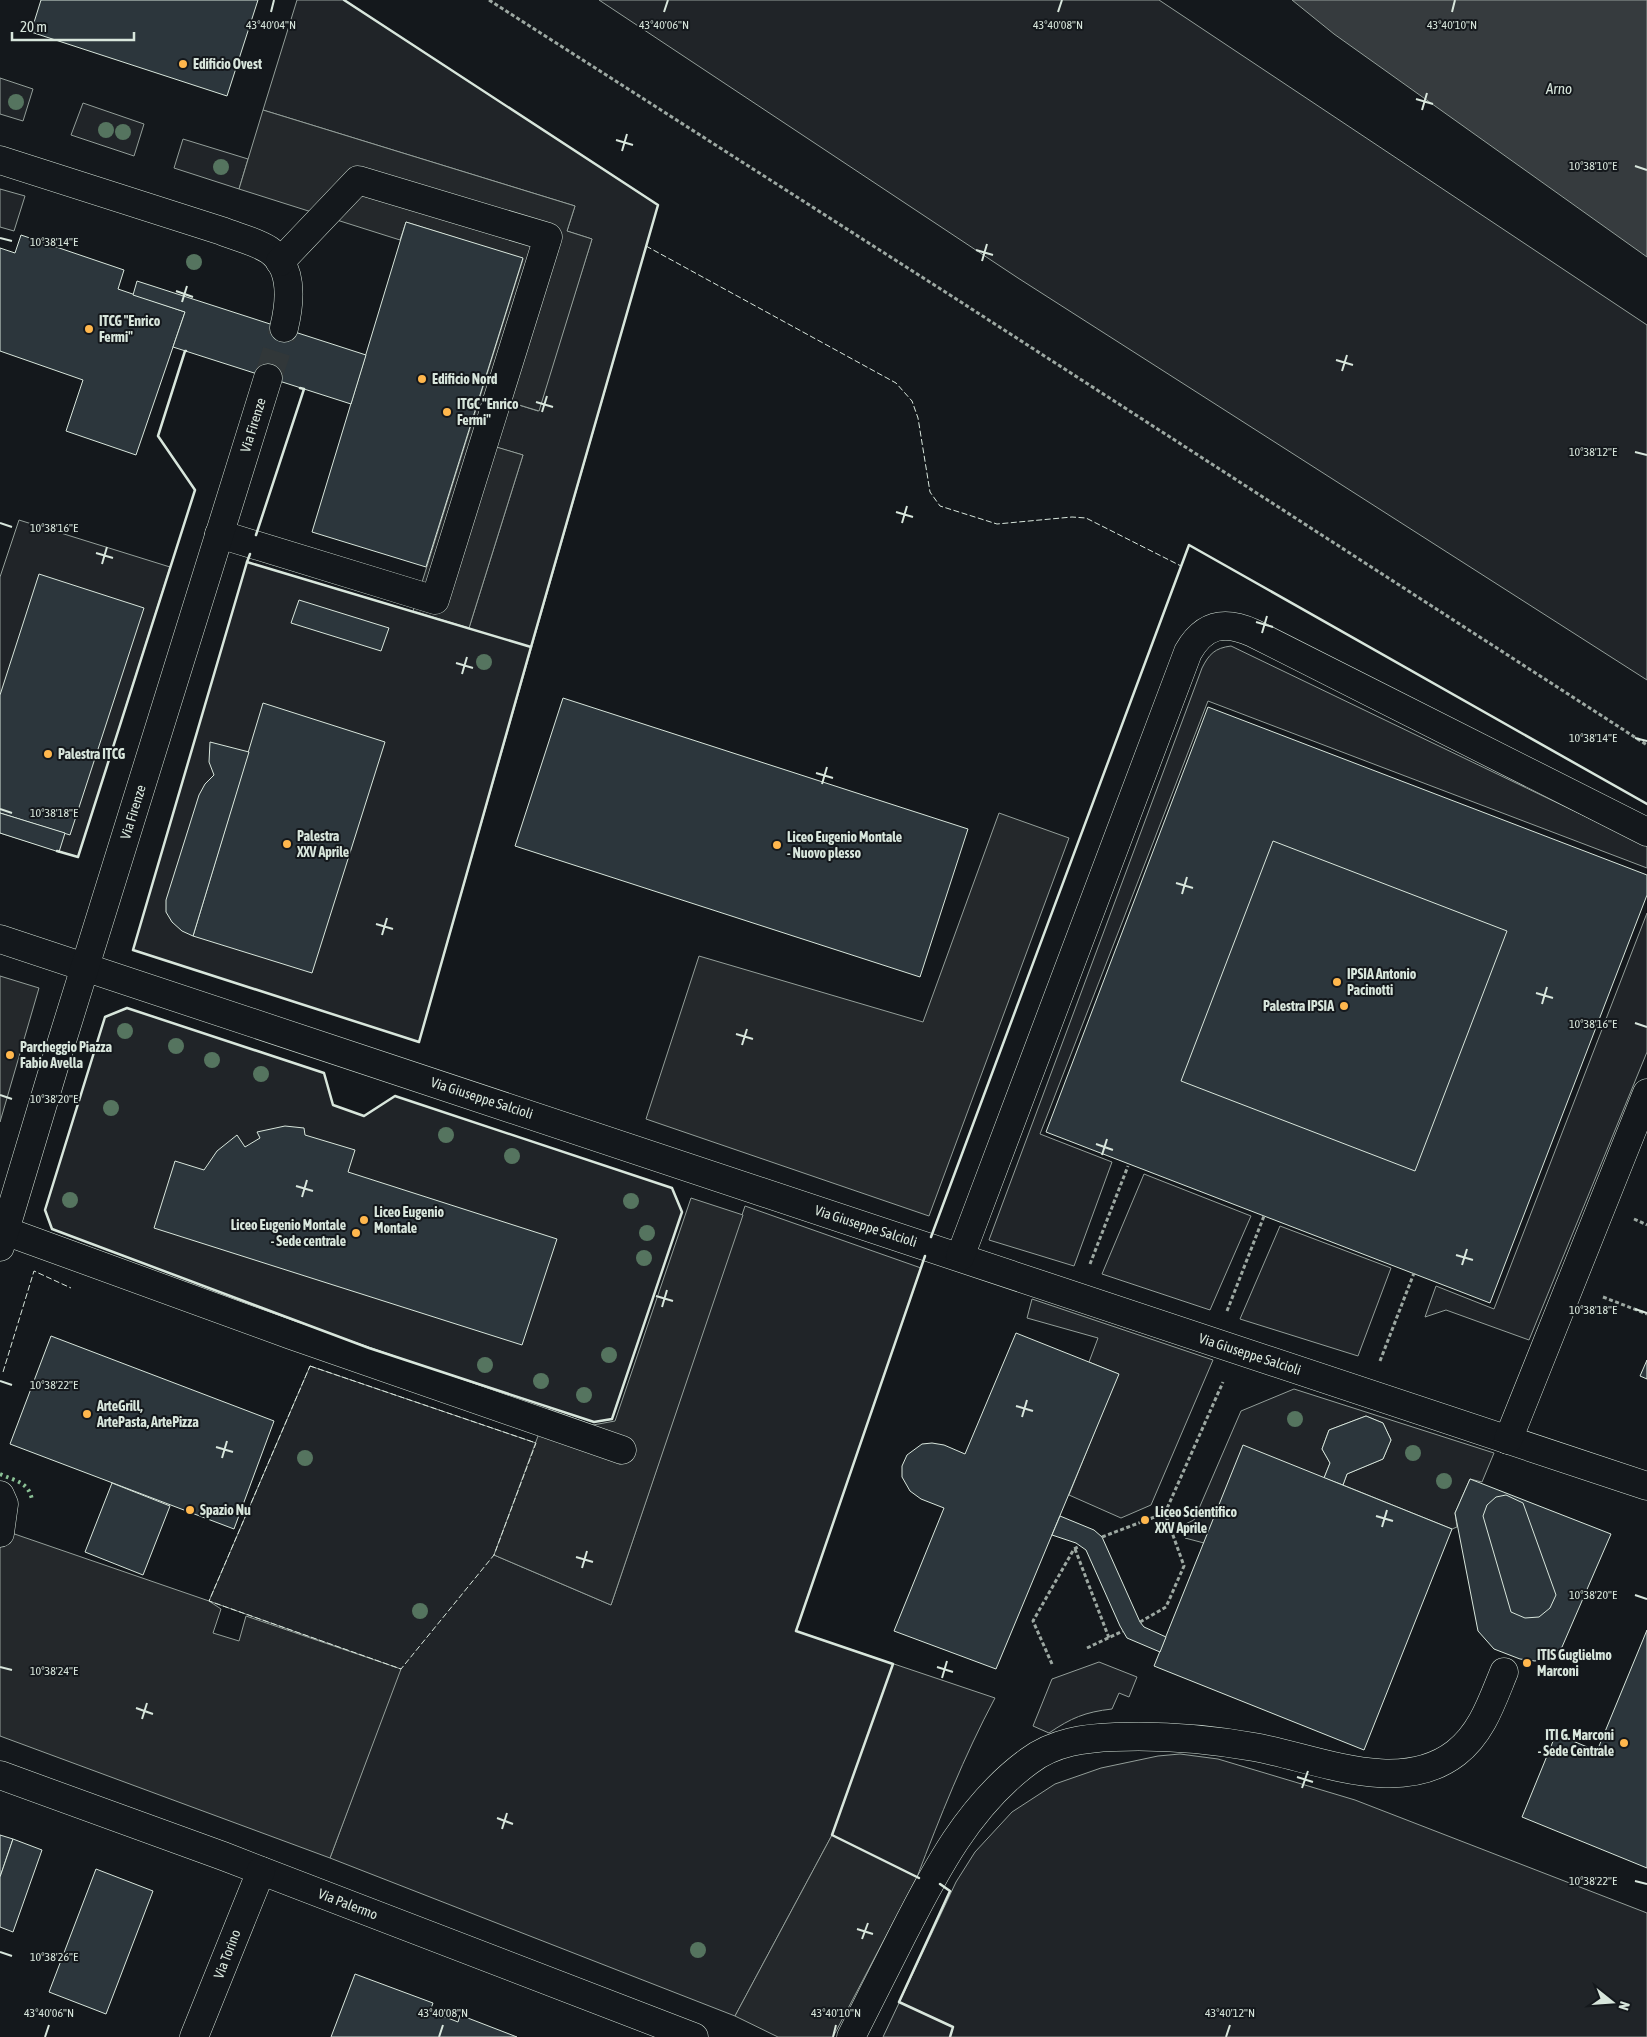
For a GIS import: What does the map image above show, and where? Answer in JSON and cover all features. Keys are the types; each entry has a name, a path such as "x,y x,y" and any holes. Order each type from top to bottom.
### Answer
{"street":[{"path":"0,160 257,244 270,251 280,262 286,275 289,296 284,328"},
{"path":"220,534 434,600 548,237 358,180 280,262"},
{"name":"Via Firenze","path":"2,1239 268,378"},
{"path":"960,1258 1188,652 1199,635 1207,629 1234,626 1253,632 1647,832"},
{"name":"Via Giuseppe Salcioli","path":"0,939 1647,1486"},
{"path":"1508,1440 1647,1093"},
{"path":"2,1239 282,1332 622,1450"},
{"path":"0,1495 4,1504 0,1533"},
{"path":"851,2037 931,1878 959,1833 990,1796 1029,1761 1051,1748 1076,1740 1155,1736 1200,1739 1256,1748 1355,1770 1407,1772 1421,1770 1445,1761 1471,1739 1485,1718 1504,1672"},
{"name":"Via Palermo","path":"0,1775 261,1871 694,2037"},
{"name":"Via Torino","path":"194,2037 261,1871"}],"path":[{"path":"488,0 950,295 1647,745"},
{"path":"1077,1296 1128,1166"},
{"path":"1140,1622 1166,1607 1184,1566 1165,1513 1226,1346 1264,1216"},
{"path":"1368,1393 1414,1273"},
{"path":"1571,1284 1647,1314"},
{"path":"1102,1538 1165,1513"},
{"path":"1052,1664 1033,1621 1074,1549 1080,1546"},
{"path":"1074,1549 1109,1638"},
{"path":"1087,1648 1123,1631"}],"shaded area":[{"path":"297,0 344,0 658,205 419,1042 133,950 247,562 469,628 523,455 492,446 506,401 538,411 592,239 567,231 575,206 263,110"},
{"path":"599,0 1159,0 1647,325 1647,680 1018,278"},
{"path":"0,78 33,89 23,121 0,114"},
{"path":"83,103 144,124 134,156 71,135"},
{"path":"263,110 575,206 567,231 592,239 539,411 506,401 493,446 523,455 469,628 413,611 523,259 406,222 400,240 239,189"},
{"path":"183,139 248,159 239,189 174,168"},
{"path":"0,189 25,196 14,231 0,227"},
{"name":"Palestra ITCG","path":"19,520 170,567 78,857 0,833 0,577"},
{"path":"1231,646 1647,846 1647,868 1208,701 1040,1134 1112,1162 1074,1266 989,1240 1202,668 1213,652"},
{"path":"999,813 1069,838 929,1216 646,1119 699,956 923,1022"},
{"path":"1647,913 1647,1052 1529,1340 1446,1310 1425,1317 1436,1286 1494,1309"},
{"name":"Parcheggio Piazza Fabio Avella","path":"0,976 39,988 0,1122"},
{"name":"Liceo Eugenio Montale","path":"127,1008 324,1073 333,1105 364,1116 395,1096 672,1188 682,1212 612,1419 594,1422 369,1348 52,1229 45,1210 105,1017"},
{"path":"1144,1174 1251,1216 1210,1310 1102,1274"},
{"path":"691,1198 743,1215 611,1605 494,1555 548,1409 593,1425 615,1421"},
{"path":"745,1206 921,1268 796,1631 995,1698 963,1764 917,1877 832,1835 735,2016 330,1858 400,1669 209,1601 310,1366 536,1443 494,1555 611,1605"},
{"path":"1280,1226 1391,1268 1358,1356 1240,1319"},
{"path":"1032,1299 1213,1360 1151,1505 1121,1518 1069,1495 1118,1374 1089,1362 1098,1338 1027,1318"},
{"path":"1294,1389 1494,1453 1482,1482 1470,1479 1455,1513 1457,1527 1452,1529 1343,1485 1347,1474 1383,1459 1391,1440 1383,1423 1366,1416 1329,1430 1322,1449 1330,1463 1324,1478 1204,1543 1185,1538 1181,1526 1194,1520 1241,1411"},
{"path":"0,1529 209,1601 221,1609 213,1633 239,1641 246,1616 401,1669 330,1858 0,1736"},
{"path":"1099,1662 1137,1677 1129,1697 1119,1693 1112,1709 1079,1716 1049,1733 1033,1726 1052,1679"},
{"path":"1180,1754 1218,1759 1355,1800 1647,1913 1647,2037 883,2037 956,1882 975,1852 1012,1812 1055,1784 1101,1768 1158,1756"},
{"path":"832,1835 917,1877 833,2037 778,2037 735,2016"}],"water":[{"name":"Arno","path":"1292,0 1647,0 1647,257 1334,34"}],"building":[{"name":"Edificio Ovest","path":"41,0 258,0 227,96 31,32"},
{"name":"Edificio Nord","path":"406,222 523,258 426,567 312,532"},
{"name":"ITCG \"Enrico Fermi\"","path":"21,235 124,270 118,289 185,312 136,455 66,431 83,380 0,351 0,248 15,253"},
{"path":"137,281 366,355 351,404 173,347 185,312 133,295"},
{"name":"Palestra ITCG","path":"39,574 144,608 70,835 0,813 0,695"},
{"path":"299,600 389,628 381,651 291,623"},
{"path":"563,698 968,829 920,977 515,846"},
{"name":"Palestra XXV Aprile","path":"263,703 385,742 312,973 193,936"},
{"name":"IPSIA Antonio Pacinotti","path":"1208,707 1647,875 1647,895 1490,1303 1046,1132"},
{"path":"210,742 249,752 193,936 182,931 172,922 166,912 166,900 199,795 205,784 214,775 209,762"},
{"path":"0,813 65,833 59,852 0,833"},
{"name":"Palestra IPSIA","path":"1273,841 1507,931 1415,1171 1181,1081"},
{"name":"Liceo Eugenio Montale - Sede centrale","path":"285,1126 304,1128 305,1135 355,1150 348,1172 557,1239 522,1345 154,1228 175,1161 204,1170 217,1151 237,1135 245,1147 260,1138 257,1132"},
{"path":"1016,1333 1119,1374 996,1669 894,1631 944,1508 921,1499 910,1491 902,1477 902,1466 907,1455 922,1444 944,1445 965,1454"},
{"path":"51,1336 274,1421 234,1529 10,1444"},
{"path":"1647,1360 1647,1379 1640,1376"},
{"path":"1366,1416 1383,1423 1391,1440 1383,1459 1347,1474 1343,1485 1324,1478 1330,1463 1322,1449 1329,1430"},
{"path":"1243,1445 1452,1529 1364,1750 1154,1666"},
{"path":"1470,1479 1611,1534 1562,1647 1549,1657 1535,1661 1520,1659 1494,1649 1478,1631 1455,1513"},
{"path":"112,1483 170,1506 143,1575 85,1552"},
{"path":"1506,1495 1523,1503 1556,1595 1550,1608 1539,1617 1525,1618 1511,1612 1483,1516 1487,1505 1496,1497"},
{"path":"1060,1516 1094,1530 1102,1537 1140,1622 1144,1627 1166,1637 1160,1652 1127,1638 1086,1550 1076,1543 1052,1535"},
{"name":"ITI G. Marconi - Sede Centrale","path":"1647,1630 1647,1868 1522,1817 1556,1734 1597,1751"},
{"path":"0,1835 13,1839 0,1877"},
{"path":"13,1839 42,1850 13,1932 0,1927 0,1877"},
{"path":"96,1869 153,1891 106,2014 49,1992"},
{"path":"355,1974 433,2003 430,2011 458,2022 460,2015 517,2037 331,2037"}],"tunnel":[{"path":"268,378 284,328"}],"hedge":[{"path":"0,1474 25,1486 32,1500"}],"fence":[{"path":"646,246 896,383 912,401 918,418 930,492 940,506 997,524 1072,517 1086,518 1181,566"},
{"path":"3,1372 34,1271 71,1288"},
{"path":"310,1366 536,1443 494,1555 401,1669 209,1601 310,1366"}],"wall":[{"path":"250,554 247,562 531,647 658,205 344,0"},
{"path":"57,851 78,857 195,490 158,436 186,351"},
{"path":"256,535 304,389 300,388"},
{"path":"931,1237 1189,545 1647,804"},
{"path":"247,562 133,950 419,1042 531,647"},
{"path":"127,1008 324,1073 333,1105 364,1116 395,1096 672,1188 682,1212 612,1419 594,1422 369,1348 52,1229 45,1210 105,1017 127,1008"},
{"path":"919,1878 832,1835 893,1664 796,1631 925,1256"},
{"path":"940,1884 950,1891 899,2002 953,2027 950,2037"}],"place":[{"name":"Edificio Ovest","path":"183,64"},
{"name":"ITCG \"Enrico Fermi\"","path":"89,329"},
{"name":"Edificio Nord","path":"422,379"},
{"name":"ITGC \"Enrico Fermi\"","path":"447,412"},
{"name":"Palestra ITCG","path":"48,754"},
{"name":"Palestra XXV Aprile","path":"287,844"},
{"name":"Liceo Eugenio Montale - Nuovo plesso","path":"777,845"},
{"name":"IPSIA Antonio Pacinotti","path":"1337,982"},
{"name":"Palestra IPSIA","path":"1344,1006"},
{"name":"Parcheggio Piazza Fabio Avella","path":"10,1055"},
{"name":"Liceo Eugenio Montale","path":"364,1220"},
{"name":"Liceo Eugenio Montale - Sede centrale","path":"356,1233"},
{"name":"ArteGrill, ArtePasta, ArtePizza","path":"87,1414"},
{"name":"Spazio Nu","path":"190,1510"},
{"name":"Liceo Scientifico XXV Aprile","path":"1145,1520"},
{"name":"ITIS Guglielmo Marconi","path":"1527,1663"},
{"name":"ITI G. Marconi - Sede Centrale","path":"1624,1743"}]}
